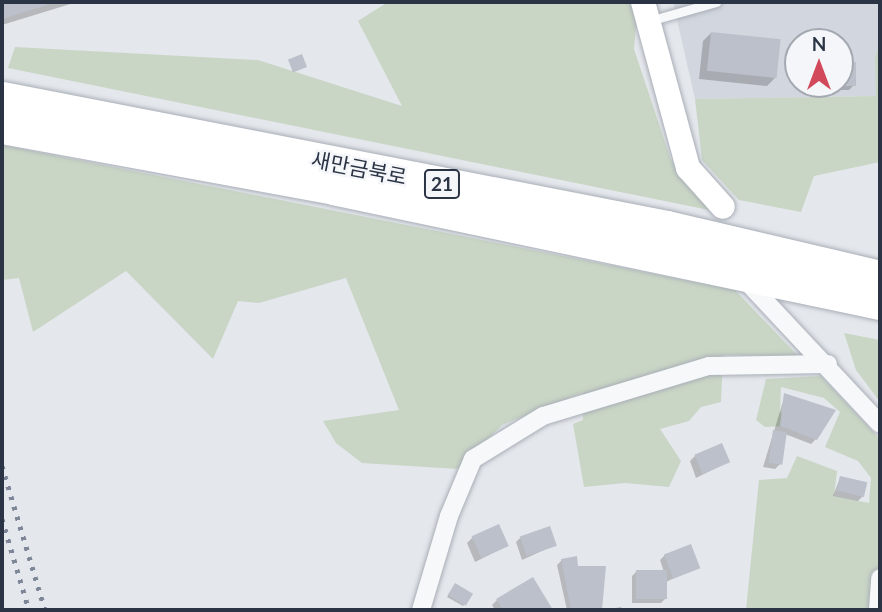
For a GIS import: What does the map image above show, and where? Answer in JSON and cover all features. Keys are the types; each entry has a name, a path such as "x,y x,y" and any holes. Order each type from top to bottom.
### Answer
{"highway":[{"name":"새만금북로","path":"2,98 667,227 880,277"},
{"name":"새만금북로","path":"2,127 347,191 880,303"}],"street":[{"path":"645,11 688,168 723,207"},
{"path":"750,285 828,364 880,424"},
{"path":"421,610 449,516 473,459 520,430 544,416 709,366 828,364"},
{"path":"878,610 879,585"}],"lane":[{"path":"645,11 716,2"}],"shaded area":[{"path":"673,2 880,2 876,96 854,96 854,28 784,28 784,98 695,99"}],"green space":[{"path":"388,2 630,2 637,16 634,49 671,160 709,210 8,68 15,47 258,60 402,106 358,21"},
{"path":"880,43 880,162 814,176 801,212 739,200 702,160 695,99 876,96 875,58"},
{"path":"2,145 735,290 798,356 723,355 721,402 701,407 689,421 660,429 681,461 669,487 625,483 584,487 573,424 583,420 582,393 502,425 458,469 362,463 336,443 323,421 399,410 346,278 259,303 238,301 213,359 126,271 33,332 19,278 2,280"},
{"path":"844,333 880,340 880,402 856,370"},
{"path":"821,376 878,437 880,610 746,610 759,480 787,478 797,456 837,471 834,496 869,503 871,478 858,461 825,447 840,412 824,398 781,387 780,412 789,414 784,426 765,427 756,420 766,379"}],"building":[{"path":"2,2 47,2 47,5 2,19"},
{"path":"711,32 781,39 777,78 707,71"},
{"path":"302,54 307,67 293,72 288,59"},
{"path":"854,62 856,62 854,86"},
{"path":"784,393 836,410 817,440 780,426"},
{"path":"773,430 787,432 782,465 768,463"},
{"path":"722,443 730,462 703,474 694,455"},
{"path":"840,476 867,482 864,497 837,491"},
{"path":"499,524 509,546 481,558 472,536"},
{"path":"550,526 557,546 527,556 520,536"},
{"path":"691,544 700,568 673,579 664,554"},
{"path":"577,556 578,566 606,566 602,610 571,610 561,559"},
{"path":"636,570 667,570 667,599 636,599"},
{"path":"533,577 553,610 503,610 496,599"},
{"path":"455,583 473,594 466,606 448,595"}],"railway":[{"path":"2,466 45,610"},
{"path":"2,519 29,610"}]}
